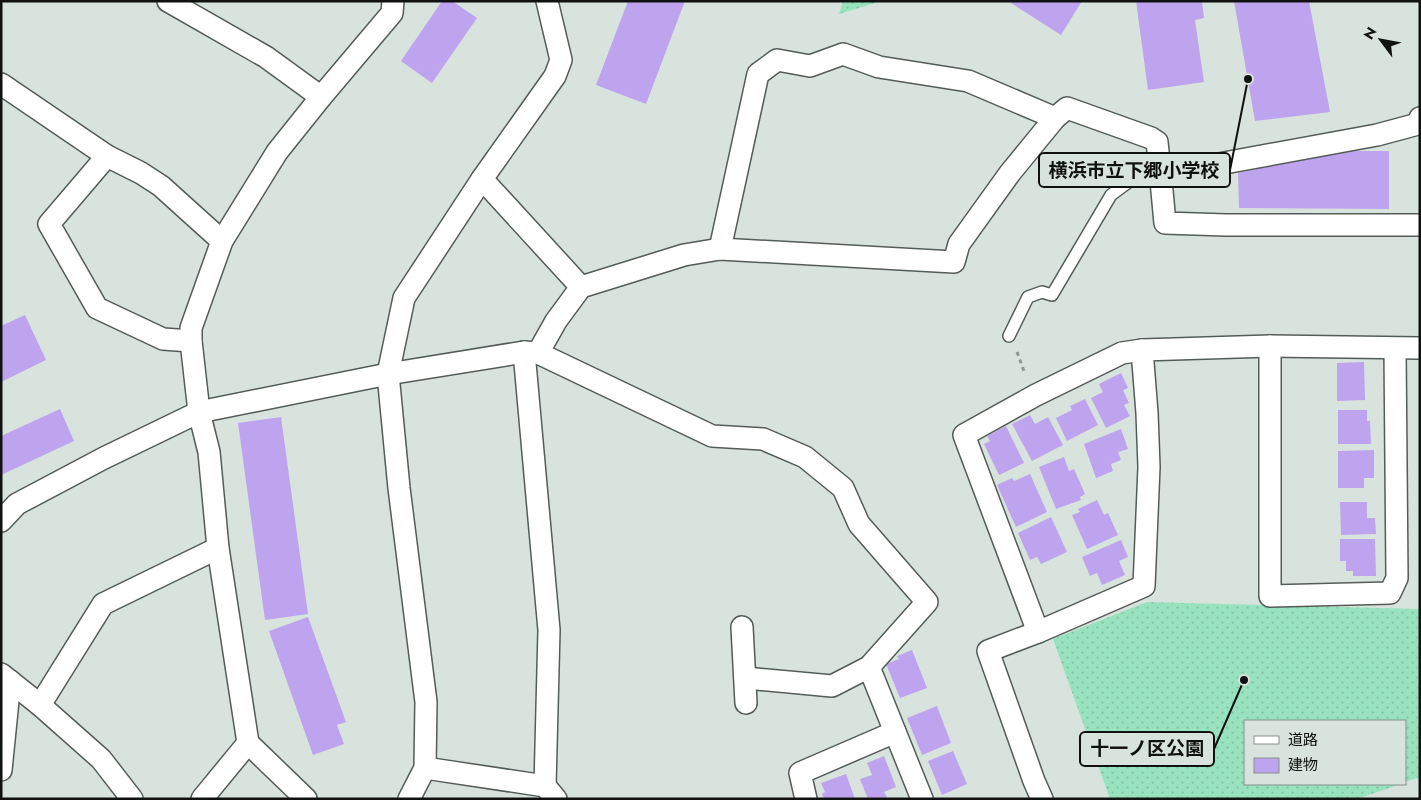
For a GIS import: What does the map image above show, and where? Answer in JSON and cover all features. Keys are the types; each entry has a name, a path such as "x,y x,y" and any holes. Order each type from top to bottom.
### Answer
{"street":[{"path":"168,1 266,56 321,97"},
{"path":"306,799 248,743 218,548 209,452 200,412 191,328 222,241 277,152 392,13 394,1"},
{"path":"409,799 425,768 426,702 399,488 388,374 404,298 482,179 555,76 561,60 546,1"},
{"path":"720,249 758,74 777,60 810,66 844,54 879,67 968,81 1055,118"},
{"path":"1,84 107,156 162,186 222,241"},
{"path":"425,768 551,792 549,630 531,353 581,287 684,254 720,249 954,262 959,244 1010,173 1055,118 1067,108 1152,138 1158,142 1165,223 1226,226 1420,225"},
{"path":"1160,170 1197,168 1377,135 1418,124 1420,118"},
{"path":"107,156 50,224 97,308 163,340 191,341"},
{"path":"482,179 581,287"},
{"path":"1270,346 1270,596 1390,593 1397,578 1395,349"},
{"path":"1038,632 964,435 1036,394 1122,353 1142,350 1270,346 1420,348"},
{"path":"1042,799 988,651 1038,632 1144,586 1149,466 1142,350"},
{"path":"1,521 16,504 104,458 200,412 388,374 531,353 712,436 763,439 805,457 843,488 859,524 927,602 869,667 832,686 745,678"},
{"path":"40,705 103,604 218,548"},
{"path":"742,627 746,703"},
{"path":"869,667 922,799"},
{"path":"6,678 40,705 101,759 132,799"},
{"path":"1,770 6,678"},
{"path":"806,799 800,773 894,732"},
{"path":"202,799 248,743"}],"lane":[{"path":"1009,336 1028,297 1042,292 1052,295 1111,195 1142,172 1160,170"}],"path":[{"path":"1016,350 1022,369"}],"green space":[{"path":"843,1 882,1 839,14"},
{"path":"1147,602 1420,609 1420,777 1406,782 1406,720 1244,720 1244,785 1398,785 1357,799 1110,799 1053,639"}],"building":[{"path":"442,1 452,1 477,18 432,83 401,61"},
{"path":"628,1 685,1 646,104 596,85"},
{"path":"1008,1 1082,1 1061,35"},
{"path":"1136,1 1202,1 1204,18 1195,20 1204,82 1148,90"},
{"path":"1234,1 1309,1 1330,112 1255,121"},
{"path":"1341,151 1389,151 1389,209 1239,208 1238,173"},
{"path":"25,315 46,360 1,382 1,326"},
{"path":"1364,362 1365,400 1337,401 1337,363"},
{"path":"1121,373 1128,388 1123,390 1129,403 1124,405 1130,416 1106,428 1091,398 1103,392 1099,384"},
{"path":"1085,399 1098,425 1067,441 1056,418 1072,410 1070,406"},
{"path":"60,409 74,441 1,475 1,436"},
{"path":"1338,410 1367,410 1367,421 1370,421 1371,444 1338,444"},
{"path":"1030,415 1035,424 1048,417 1063,445 1032,461 1012,424"},
{"path":"281,417 308,614 265,620 238,423"},
{"path":"1006,426 1024,463 999,475 984,444 990,441 987,436"},
{"path":"1121,429 1128,449 1118,452 1121,460 1111,464 1113,471 1096,478 1084,444"},
{"path":"1374,450 1374,478 1364,478 1364,488 1338,488 1338,451"},
{"path":"1064,457 1069,471 1074,469 1085,494 1080,497 1081,500 1056,509 1039,467"},
{"path":"1030,474 1047,512 1016,527 997,485 1012,478 1014,481"},
{"path":"1097,500 1104,515 1108,513 1118,535 1087,549 1072,515 1080,512 1078,509"},
{"path":"1340,502 1367,502 1367,518 1375,518 1376,534 1341,535"},
{"path":"1051,517 1067,552 1041,564 1037,557 1030,560 1018,533"},
{"path":"1340,539 1375,539 1376,576 1353,576 1353,571 1346,571 1346,561 1340,561"},
{"path":"1121,540 1128,557 1119,561 1125,575 1102,585 1097,573 1090,576 1082,557"},
{"path":"308,617 346,722 337,725 344,744 313,755 269,631"},
{"path":"912,650 927,688 900,698 886,664 899,659 897,656"},
{"path":"937,706 951,743 922,755 907,718"},
{"path":"953,751 967,784 942,795 928,761"},
{"path":"884,756 896,787 884,792 887,797 883,799 868,799 860,779 872,775 867,763"},
{"path":"846,774 855,799 824,799 822,794 825,792 821,783"}],"place":[{"name":"横浜市立下郷小学校","path":"1248,79"},
{"name":"十一ノ区公園","path":"1244,680"}]}
